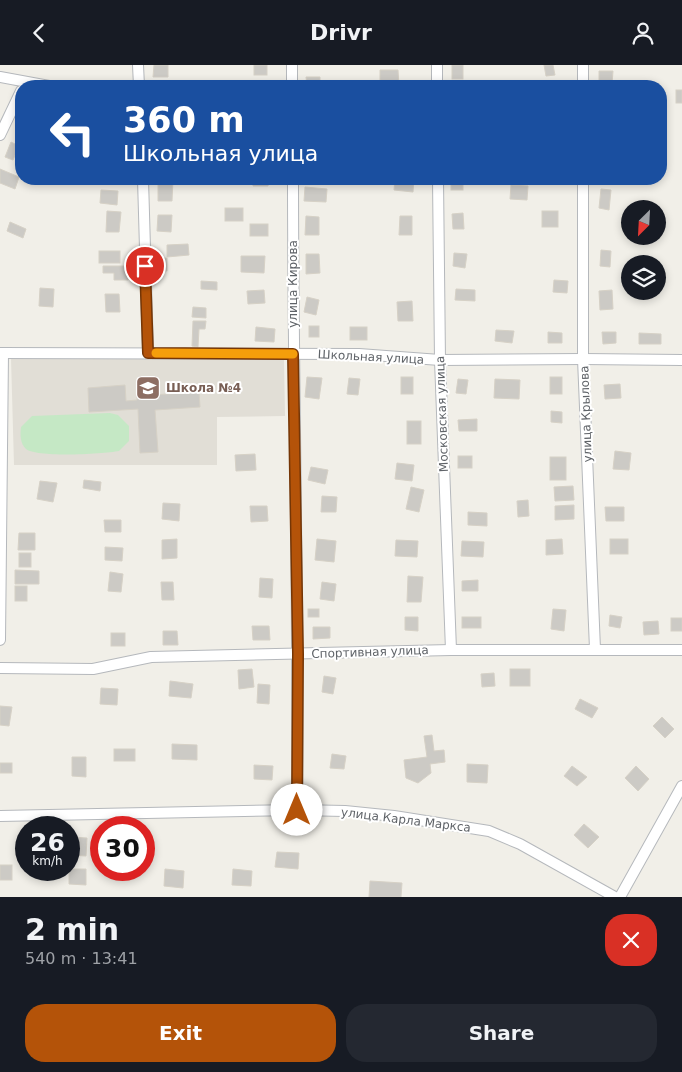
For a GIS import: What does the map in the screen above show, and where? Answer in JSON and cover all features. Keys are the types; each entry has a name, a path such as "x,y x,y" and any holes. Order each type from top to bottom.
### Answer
{"street":[{"path":"138,65 138,80"},
{"path":"292,65 292,80"},
{"path":"437,65 438,80"},
{"path":"583,65 583,80"},
{"path":"0,77 15,84"},
{"path":"0,135 15,104"},
{"path":"143,185 148,353"},
{"name":"улица Кирова","path":"293,185 293,354 298,654 297,810"},
{"name":"Московская улица","path":"438,185 440,361 451,650"},
{"name":"улица Крылова","path":"583,185 584,359 595,649"},
{"path":"0,640 2,353"},
{"name":"Школьная улица","path":"2,353 359,354 440,361 682,360"},
{"name":"Спортивная улица","path":"0,668 93,669 151,657 451,650 682,650"},
{"path":"620,897 682,786"},
{"name":"улица Карла Маркса","path":"0,816 297,810 345,811 394,816 489,831 520,844 615,897"}],"shaded area":[{"name":"Школа №4","path":"11,358 284,360 285,416 217,417 217,465 14,465"}],"green space":[{"path":"110,413 118,415 129,426 129,441 119,451 86,454 43,454 26,449 22,442 21,427 32,416"}],"building":[{"path":"154,65 168,65 168,77 153,77"},
{"path":"254,65 267,65 267,75 254,75"},
{"path":"452,65 463,65 463,79 452,79"},
{"path":"544,65 553,65 555,75 546,76"},
{"path":"380,70 398,70 399,80 380,80"},
{"path":"599,71 613,71 612,80 599,80"},
{"path":"306,77 320,77 320,80 306,80"},
{"path":"676,90 682,90 682,103 676,103"},
{"path":"11,142 15,144 13,160 5,157"},
{"path":"0,169 15,175 15,189 0,183"},
{"path":"158,185 173,185 172,201 158,201"},
{"path":"394,185 414,185 413,192 394,190"},
{"path":"451,185 463,185 463,190 451,190"},
{"path":"511,185 528,186 527,200 510,199"},
{"path":"305,187 327,189 326,202 304,201"},
{"path":"601,189 611,190 609,210 599,208"},
{"path":"101,190 118,191 117,205 100,203"},
{"path":"225,208 243,208 243,221 225,221"},
{"path":"107,211 121,212 119,232 106,232"},
{"path":"542,211 558,211 558,227 542,227"},
{"path":"463,213 464,229 453,229 452,214"},
{"path":"158,215 172,215 171,232 157,231"},
{"path":"306,216 319,217 319,235 305,235"},
{"path":"400,216 412,216 412,235 399,235"},
{"path":"10,222 26,229 23,238 7,231"},
{"path":"250,224 268,224 268,236 250,236"},
{"path":"188,244 189,255 167,257 167,245"},
{"path":"601,250 611,251 610,267 600,266"},
{"path":"99,251 120,251 120,263 99,263"},
{"path":"454,253 467,254 465,268 453,266"},
{"path":"306,254 319,254 320,273 306,274"},
{"path":"241,256 265,256 264,273 241,272"},
{"path":"156,258 167,258 167,271 156,270"},
{"path":"103,266 128,266 128,280 114,280 114,273 103,273"},
{"path":"554,280 568,281 567,293 553,292"},
{"path":"201,281 217,282 217,290 201,289"},
{"path":"40,288 54,289 53,307 39,306"},
{"path":"456,289 475,290 475,301 455,300"},
{"path":"264,290 265,303 248,304 247,291"},
{"path":"612,290 613,309 600,310 599,291"},
{"path":"105,294 119,294 120,312 106,312"},
{"path":"307,297 319,300 316,315 304,312"},
{"path":"412,301 413,321 398,321 397,302"},
{"path":"193,307 206,308 206,318 192,317"},
{"path":"193,321 206,321 205,329 199,329 198,347 192,346"},
{"path":"309,326 319,326 319,337 309,337"},
{"path":"256,327 275,329 274,342 255,341"},
{"path":"350,327 367,327 367,340 350,340"},
{"path":"496,330 514,331 512,343 495,341"},
{"path":"548,332 562,333 562,343 548,343"},
{"path":"602,332 616,332 616,343 603,344"},
{"path":"639,333 661,334 661,344 639,344"},
{"path":"307,377 322,378 319,399 305,397"},
{"path":"401,377 413,377 413,394 401,394"},
{"path":"550,377 562,377 562,394 550,394"},
{"path":"349,378 360,379 358,395 347,394"},
{"path":"458,379 468,380 466,394 456,393"},
{"path":"495,379 520,380 519,399 494,398"},
{"path":"620,384 621,398 605,399 604,385"},
{"name":"Школа №4","path":"125,385 126,401 137,400 137,396 199,392 200,407 155,410 158,452 140,453 138,409 89,412 88,388"},
{"path":"551,411 562,412 562,423 551,422"},
{"path":"477,419 477,431 459,431 458,420"},
{"path":"407,421 421,421 421,444 407,444"},
{"path":"615,451 631,453 629,470 613,469"},
{"path":"255,454 256,470 236,471 235,455"},
{"path":"458,456 472,456 472,468 458,468"},
{"path":"550,457 566,457 566,480 550,480"},
{"path":"397,463 414,465 412,481 395,479"},
{"path":"311,467 328,470 325,484 308,480"},
{"path":"84,480 101,482 100,491 83,488"},
{"path":"40,481 57,483 53,502 37,499"},
{"path":"573,486 574,500 555,501 554,487"},
{"path":"411,487 424,490 419,512 406,509"},
{"path":"322,496 337,497 336,512 321,512"},
{"path":"528,500 529,516 518,517 517,501"},
{"path":"163,503 180,504 179,521 162,519"},
{"path":"574,505 574,519 555,520 555,506"},
{"path":"250,506 267,506 268,521 251,522"},
{"path":"605,507 624,507 624,521 606,521"},
{"path":"468,512 487,513 487,526 468,525"},
{"path":"104,520 121,520 121,532 105,532"},
{"path":"19,533 35,533 35,550 18,550"},
{"path":"177,539 177,558 162,559 162,540"},
{"path":"317,539 336,541 334,562 315,560"},
{"path":"562,539 563,554 546,555 546,540"},
{"path":"610,539 628,539 628,554 610,554"},
{"path":"396,540 418,541 417,557 395,556"},
{"path":"462,541 484,542 483,557 461,556"},
{"path":"105,547 123,548 122,561 105,560"},
{"path":"19,553 31,553 31,567 19,567"},
{"path":"15,570 39,571 39,584 15,584"},
{"path":"110,572 123,574 121,592 108,591"},
{"path":"408,576 423,577 421,602 407,602"},
{"path":"260,578 273,579 272,598 259,597"},
{"path":"478,580 478,591 462,591 462,581"},
{"path":"161,582 173,582 174,600 162,600"},
{"path":"322,582 336,584 334,601 320,599"},
{"path":"15,586 27,586 27,601 15,601"},
{"path":"308,609 319,609 319,617 308,617"},
{"path":"553,609 566,610 564,631 551,629"},
{"path":"610,615 622,617 620,628 609,626"},
{"path":"405,617 418,617 418,631 405,630"},
{"path":"462,617 481,617 481,628 462,628"},
{"path":"671,618 682,618 682,631 671,631"},
{"path":"658,621 659,634 644,635 643,622"},
{"path":"252,626 269,626 270,640 253,640"},
{"path":"313,627 330,627 330,638 313,639"},
{"path":"163,631 177,631 178,645 163,645"},
{"path":"111,633 125,633 125,646 111,646"},
{"path":"252,669 254,687 239,689 238,670"},
{"path":"510,669 530,669 530,686 510,686"},
{"path":"494,673 495,686 482,687 481,674"},
{"path":"324,676 336,678 333,694 322,692"},
{"path":"170,681 193,684 191,698 169,696"},
{"path":"258,684 270,685 269,704 257,703"},
{"path":"101,688 118,689 117,705 100,704"},
{"path":"580,699 598,708 592,718 575,709"},
{"path":"0,706 12,707 9,726 0,725"},
{"path":"662,717 674,729 665,738 653,726"},
{"path":"432,735 434,751 444,750 445,762 430,764 431,773 418,783 406,778 404,760 427,757 424,736"},
{"path":"172,744 197,745 197,760 172,759"},
{"path":"114,749 135,749 135,761 114,761"},
{"path":"332,754 346,756 344,769 330,768"},
{"path":"72,757 86,757 86,777 72,776"},
{"path":"0,763 12,763 12,773 0,773"},
{"path":"467,764 488,765 487,783 467,782"},
{"path":"254,765 273,766 272,780 254,779"},
{"path":"572,766 587,777 577,786 564,776"},
{"path":"636,766 649,779 638,791 625,778"},
{"path":"584,824 599,837 588,848 574,835"},
{"path":"80,838 87,838 86,856 80,856"},
{"path":"277,852 299,853 298,869 275,867"},
{"path":"0,865 12,865 12,880 0,880"},
{"path":"80,869 86,869 86,885 69,884 69,881 80,881"},
{"path":"165,869 184,871 183,888 164,886"},
{"path":"233,869 252,871 251,886 232,885"},
{"path":"370,881 402,883 401,897 369,897"}],"slow traffic":[{"path":"156,353 293,354"}],"place":[{"name":"Школа №4","path":"148,388"}],"route":[{"path":"145,266 148,353 293,354 298,654 297,810"}]}
